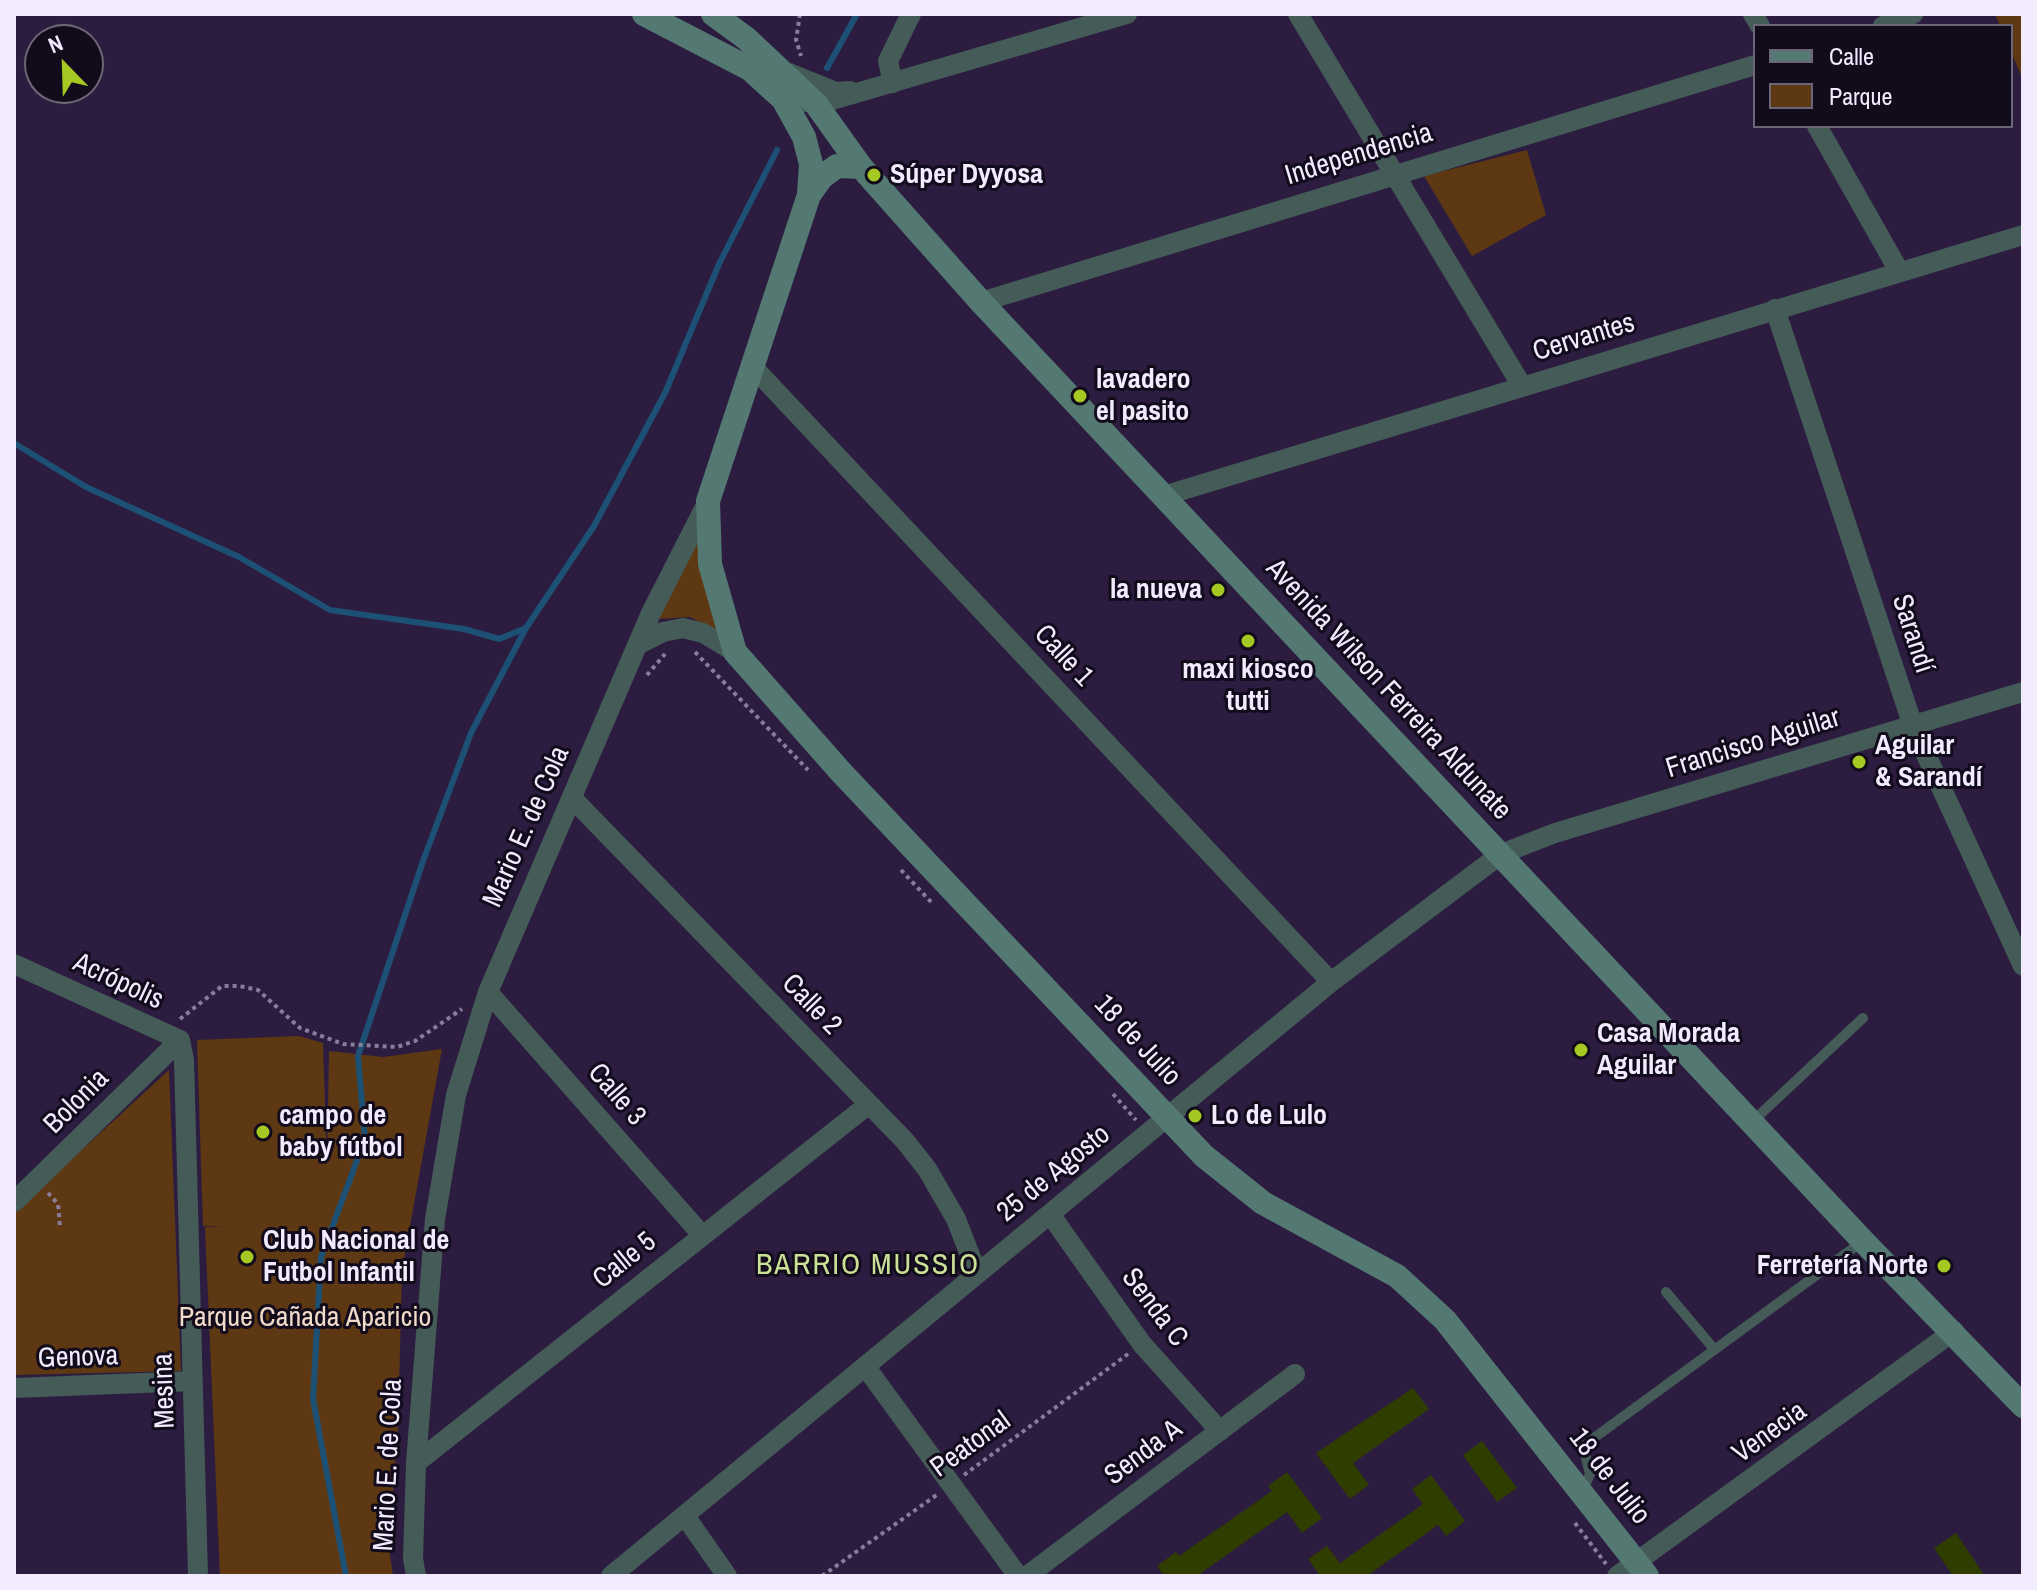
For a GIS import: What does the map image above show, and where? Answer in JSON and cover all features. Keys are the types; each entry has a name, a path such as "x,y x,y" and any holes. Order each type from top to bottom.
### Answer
{"street":[{"path":"644,14 750,69 783,99 804,137 811,164 809,195"},
{"name":"Avenida Wilson Ferreira Aldunate","path":"713,14 747,39 816,104 861,167 981,302 1863,1241 1954,1331 2023,1406"},
{"path":"893,83 888,61 911,14"},
{"path":"783,99 816,104 1127,14"},
{"path":"1298,14 1522,386"},
{"path":"1888,24 1913,14"},
{"path":"776,66 836,92 866,90"},
{"name":"Independencia","path":"981,302 1753,66"},
{"path":"1818,128 1899,271"},
{"name":"Mario E. de Cola","path":"416,1576 413,1558 416,1463 435,1219 456,1095 488,992 641,643 651,613 708,501 809,195 822,177 837,166 861,167"},
{"name":"Cervantes","path":"1163,496 2023,235"},
{"name":"Sarandí","path":"1775,309 1913,726 2023,966"},
{"name":"Calle 1","path":"754,368 1331,982"},
{"name":"18 de Julio","path":"708,501 710,564 735,652"},
{"name":"18 de Julio","path":"641,643 663,632 683,628 703,633 735,652 831,761 1168,1118 1241,1188 1372,1260 1424,1300 1459,1337 1583,1490 1642,1569"},
{"name":"Francisco Aguilar","path":"1501,854 1555,833 2023,692"},
{"name":"Calle 2","path":"572,798 869,1104 927,1169 956,1219 977,1273"},
{"name":"25 de Agosto","path":"611,1576 1331,982 1501,854"},
{"name":"Acrópolis","path":"14,964 176,1045"},
{"name":"Calle 3","path":"488,992 702,1235"},
{"name":"Bolonia","path":"18,1192 176,1045"},
{"name":"Mesina","path":"176,1045 193,1381 198,1576"},
{"name":"Calle 5","path":"416,1463 869,1104"},
{"name":"Senda C","path":"1050,1214 1142,1344 1220,1431"},
{"name":"Venecia","path":"1617,1576 1642,1569 1954,1331"},
{"path":"865,1366 1018,1576"},
{"name":"Senda A","path":"1027,1576 1295,1374"},
{"name":"Genova","path":"14,1388 193,1381"},
{"path":"685,1516 727,1576"}],"lane":[{"path":"1753,1121 1863,1018"},
{"path":"1583,1490 1590,1474 1583,1446 1863,1241"},
{"path":"1666,1292 1714,1349"}],"path":[{"path":"800,14 796,40 799,54 808,64"},
{"path":"176,1045 222,986 258,990 300,1028 343,1044 373,1048 397,1047 415,1041 488,992"},
{"path":"56,1201 60,1227"},
{"name":"Peatonal","path":"822,1576 1142,1344"}],"green space":[{"path":"1995,14 2023,14 2023,80 2013,57 2013,24 1999,24"},
{"path":"1527,150 1546,215 1472,256 1424,176"},
{"path":"702,524 701,568 719,632 690,617 658,619"},
{"name":"Parque Cañada Aparicio","path":"299,1036 323,1043 327,1166 329,1051 383,1057 442,1049 402,1270 398,1426 389,1548 393,1576 220,1576 205,1227 223,1226 203,1226 197,1040"},
{"path":"169,1070 181,1371 14,1375 14,1212"}],"building":[{"path":"1413,1388 1429,1409 1353,1463 1369,1485 1350,1499 1316,1453"},
{"path":"1482,1441 1517,1488 1497,1502 1463,1455"},
{"path":"1287,1472 1322,1518 1302,1533 1287,1512 1197,1576 1164,1576 1157,1566 1176,1552 1179,1556 1272,1491 1268,1486"},
{"path":"1431,1475 1465,1521 1446,1536 1438,1525 1367,1576 1320,1576 1308,1559 1327,1546 1340,1563 1423,1504 1412,1489"},
{"path":"1956,1533 1985,1576 1953,1576 1934,1548"}],"waterway":[{"path":"827,68 857,14"},
{"path":"14,443 86,487 239,557 330,610 464,629 499,639 526,628 594,526 665,393 719,264 777,150"},
{"path":"346,1576 313,1399 321,1257 365,1139 358,1056 423,861 471,733 526,628"}],"place":[{"name":"Súper Dyyosa","path":"874,175"},
{"name":"lavadero el pasito","path":"1080,396"},
{"name":"la nueva","path":"1218,590"},
{"name":"maxi kiosco tutti","path":"1248,641"},
{"name":"Aguilar & Sarandí","path":"1859,762"},
{"name":"Casa Morada Aguilar","path":"1581,1050"},
{"name":"Lo de Lulo","path":"1195,1116"},
{"name":"campo de baby fútbol","path":"263,1132"},
{"name":"Club Nacional de Futbol Infantil","path":"247,1257"},
{"name":"Ferretería Norte","path":"1944,1266"}],"district":[{"name":"BARRIO MUSSIO","path":"868,1266"}]}
